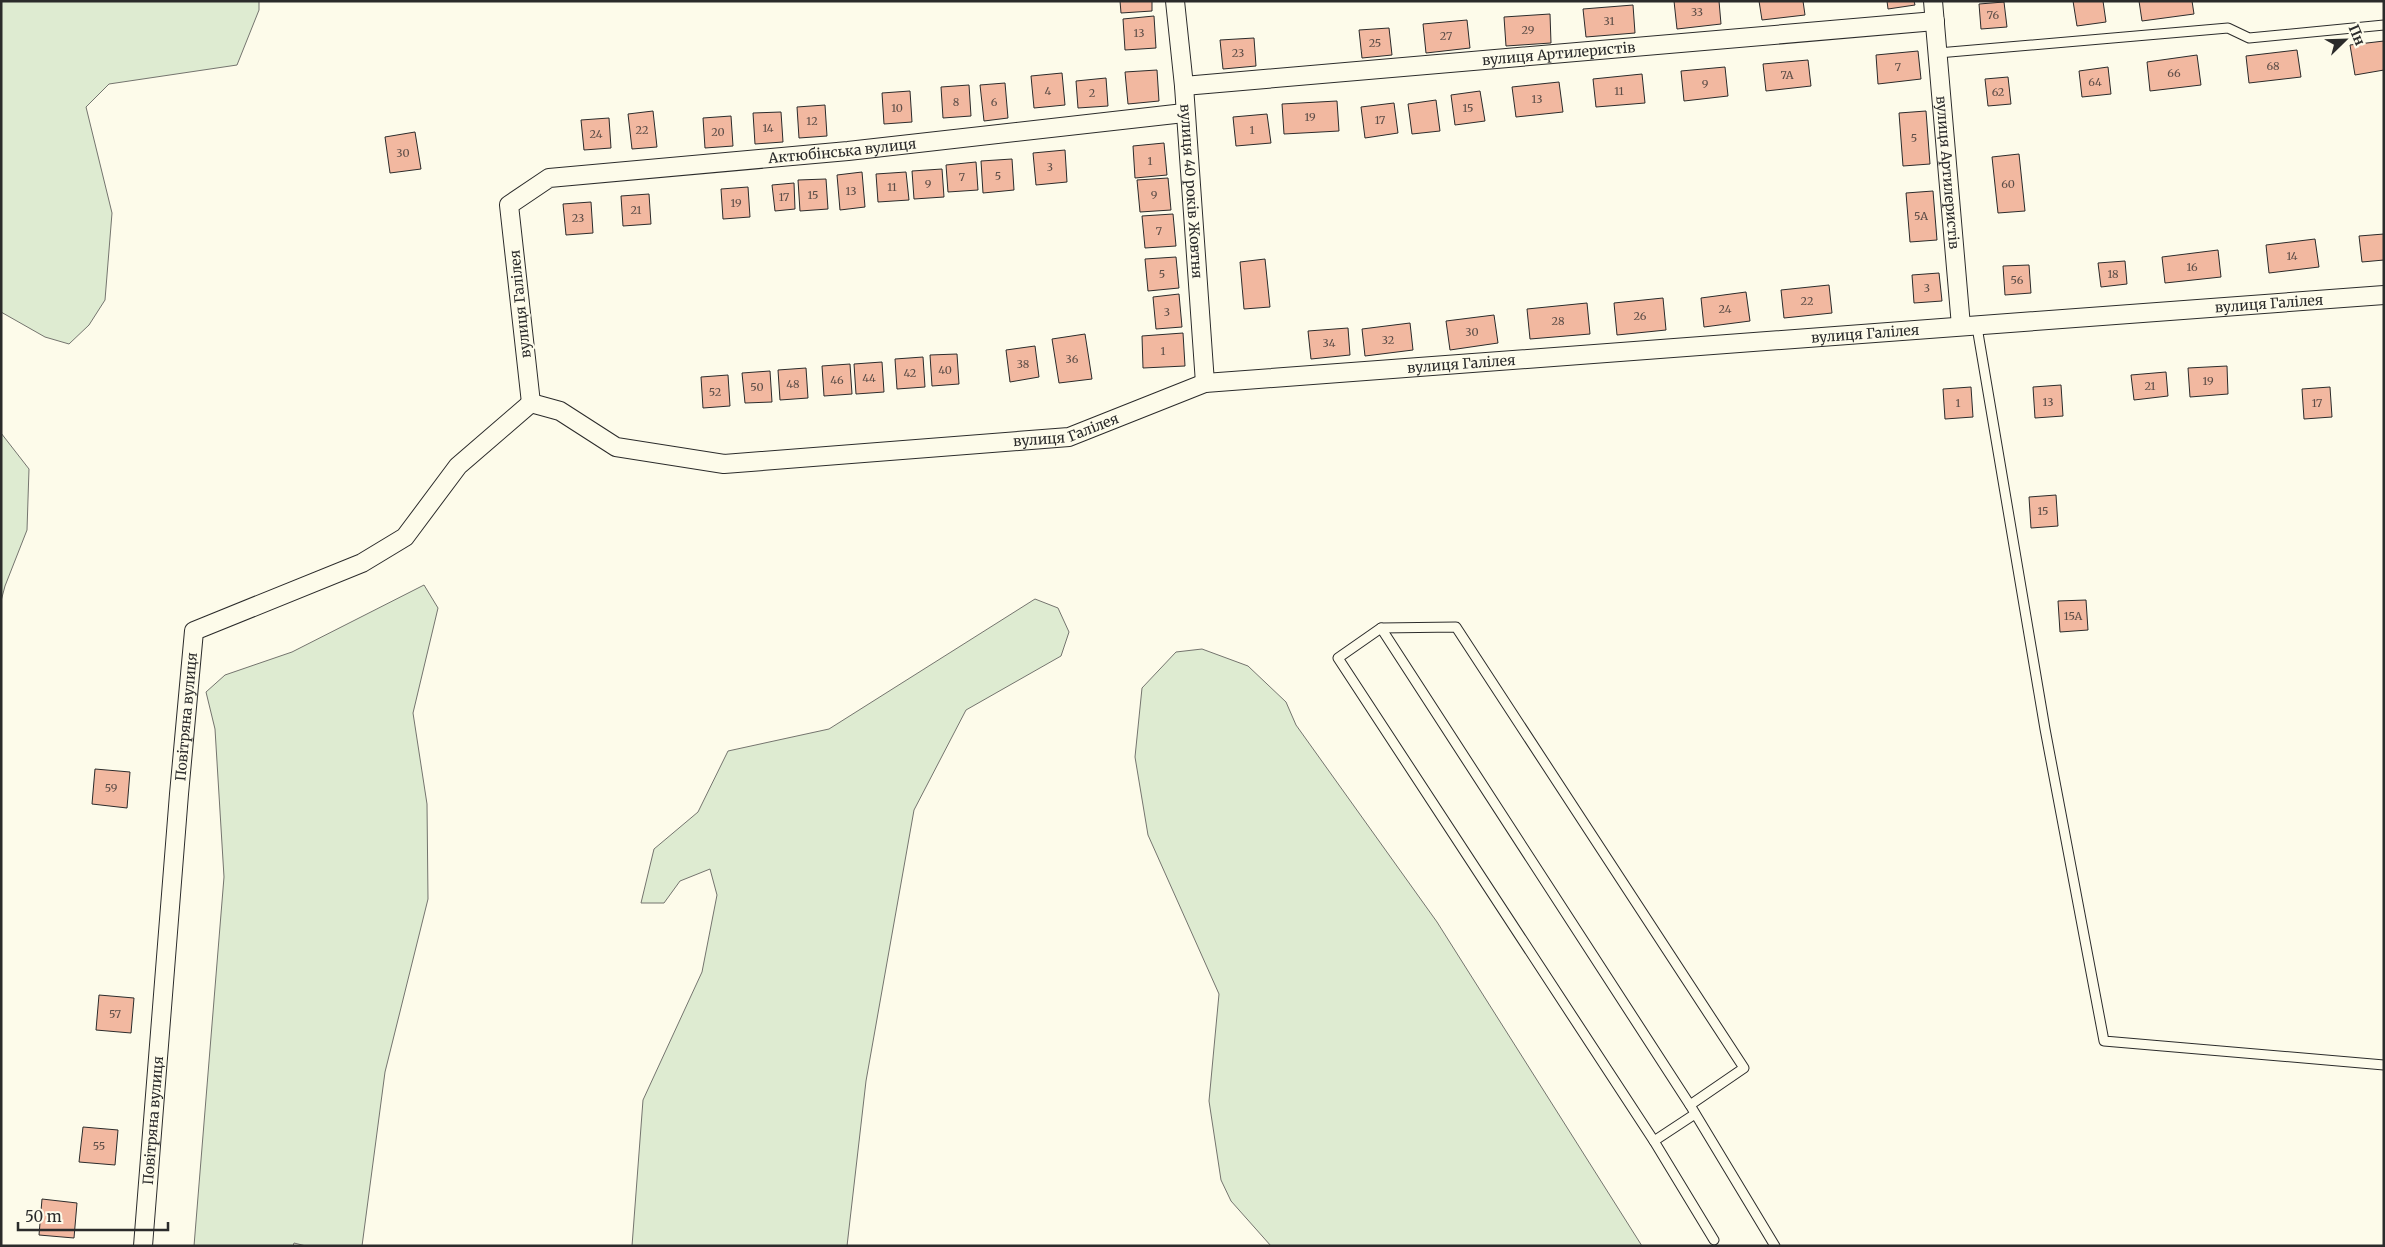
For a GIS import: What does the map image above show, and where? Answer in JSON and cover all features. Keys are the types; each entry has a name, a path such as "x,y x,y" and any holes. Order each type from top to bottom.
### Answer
{"street":[{"name":"вулиця 40 років Жовтня","path":"1175,1 1184,86 1184,113 1205,383"},
{"name":"вулиця Артилеристів","path":"1933,1 1969,327"},
{"name":"вулиця Артилеристів","path":"1184,86 1935,20"},
{"name":"Актюбінська вулиця","path":"509,205 549,178 848,151 1184,113"},
{"name":"вулиця Галілея","path":"509,205 531,403 560,411 616,447 724,464 1069,437 1205,383 2384,296"},
{"name":"Повітряна вулиця","path":"143,1246 178,794 194,631 362,562 405,537 458,466 531,403"}],"lane":[{"path":"1938,53 2228,28 2250,38 2384,26"},
{"path":"1969,327 2104,1040 2384,1065"},
{"path":"1690,1105 1744,1068 1456,627 1381,628 1338,658 1654,1141 1714,1240"},
{"path":"1381,628 1690,1105 1775,1246"},
{"path":"1654,1141 1695,1114"}],"green space":[{"path":"1,1 259,1 259,10 237,65 109,84 86,107 112,213 105,300 89,325 69,344 45,337 1,312"},
{"path":"1,433 29,469 27,530 1,601"},
{"path":"424,585 438,608 413,713 427,804 428,899 385,1072 362,1246 306,1246 294,1243 293,1246 194,1246 224,877 215,729 206,692 225,675 292,652"},
{"path":"1035,599 1058,608 1069,632 1061,656 966,710 914,810 866,1081 847,1246 632,1246 643,1100 702,972 717,895 710,869 680,881 664,903 641,903 654,849 698,812 728,751 829,729"},
{"path":"1202,649 1248,666 1286,702 1296,725 1437,922 1642,1246 1271,1246 1231,1201 1221,1180 1209,1101 1219,994 1148,835 1135,757 1142,688 1176,652"}],"building":[{"path":"1120,1 1152,1 1152,11 1121,13"},
{"path":"1674,1 1719,1 1721,24 1677,29"},
{"path":"1759,1 1803,1 1805,15 1762,20"},
{"path":"1887,1 1914,1 1915,5 1888,9"},
{"path":"2073,1 2103,1 2106,22 2077,26"},
{"path":"2139,1 2192,1 2194,14 2142,21"},
{"path":"2004,2 2007,27 1981,29 1979,4"},
{"path":"1633,5 1635,33 1586,37 1583,9"},
{"path":"1550,14 1551,43 1506,46 1504,17"},
{"path":"1154,16 1156,48 1125,50 1123,19"},
{"path":"1467,20 1470,48 1426,53 1423,24"},
{"path":"1389,28 1392,55 1362,58 1359,30"},
{"path":"1254,38 1256,66 1223,69 1220,40"},
{"path":"2384,41 2384,70 2355,75 2350,45"},
{"path":"2297,50 2301,77 2249,83 2246,56"},
{"path":"1918,51 1921,79 1878,84 1876,55"},
{"path":"2197,55 2201,85 2150,91 2147,62"},
{"path":"1808,60 1811,86 1766,91 1763,64"},
{"path":"1725,67 1728,96 1684,101 1681,71"},
{"path":"2108,67 2111,94 2082,97 2079,71"},
{"path":"1157,70 1159,101 1128,104 1125,72"},
{"path":"1062,73 1065,105 1034,108 1031,76"},
{"path":"1642,74 1645,103 1596,107 1593,79"},
{"path":"2008,77 2011,104 1988,106 1985,79"},
{"path":"1106,78 1108,106 1078,108 1076,81"},
{"path":"1559,82 1563,112 1516,117 1512,87"},
{"path":"1005,83 1008,118 984,121 980,85"},
{"path":"969,85 971,116 943,118 941,87"},
{"path":"910,91 912,122 884,124 882,93"},
{"path":"1480,91 1485,121 1455,125 1451,95"},
{"path":"1436,100 1440,131 1412,134 1408,104"},
{"path":"1337,101 1339,131 1284,134 1282,104"},
{"path":"1394,103 1398,133 1365,138 1361,107"},
{"path":"825,105 827,136 799,138 797,107"},
{"path":"653,111 657,147 632,149 628,114"},
{"path":"1926,111 1930,164 1903,166 1899,113"},
{"path":"781,112 783,142 755,144 753,113"},
{"path":"1267,114 1271,143 1236,146 1233,117"},
{"path":"731,116 733,146 705,148 703,118"},
{"path":"609,118 611,148 584,150 581,120"},
{"path":"415,132 421,169 390,173 385,137"},
{"path":"1164,143 1167,175 1135,178 1133,146"},
{"path":"1065,150 1067,182 1036,185 1033,153"},
{"path":"2019,154 2025,211 1998,213 1992,157"},
{"path":"1012,159 1014,190 983,193 981,161"},
{"path":"976,162 978,190 948,192 946,165"},
{"path":"942,169 944,197 914,199 912,171"},
{"path":"862,172 865,207 840,210 837,175"},
{"path":"906,172 909,200 878,202 876,174"},
{"path":"1168,178 1171,210 1140,212 1137,180"},
{"path":"826,179 828,209 800,211 798,180"},
{"path":"794,183 795,209 775,211 772,185"},
{"path":"748,187 750,217 723,219 721,189"},
{"path":"1933,191 1937,240 1910,242 1906,193"},
{"path":"649,194 651,224 623,226 621,196"},
{"path":"591,202 593,233 566,235 563,204"},
{"path":"1173,214 1176,246 1145,248 1142,216"},
{"path":"2384,234 2384,260 2362,262 2359,236"},
{"path":"2315,239 2319,267 2269,273 2266,245"},
{"path":"2218,250 2221,277 2165,283 2162,257"},
{"path":"1176,257 1179,288 1148,291 1145,259"},
{"path":"1265,259 1270,307 1244,309 1240,262"},
{"path":"2125,261 2127,284 2101,287 2098,263"},
{"path":"2029,265 2031,293 2005,295 2003,266"},
{"path":"1939,273 1942,301 1914,303 1912,275"},
{"path":"1829,285 1832,313 1784,318 1781,290"},
{"path":"1746,292 1750,321 1704,327 1701,298"},
{"path":"1179,294 1182,327 1156,329 1153,297"},
{"path":"1663,298 1666,330 1617,335 1614,303"},
{"path":"1587,303 1590,334 1530,339 1527,309"},
{"path":"1494,315 1498,343 1450,350 1446,321"},
{"path":"1410,323 1413,350 1365,356 1362,329"},
{"path":"1348,328 1350,355 1311,359 1308,331"},
{"path":"1183,333 1185,366 1143,368 1142,336"},
{"path":"1085,334 1092,379 1059,383 1052,339"},
{"path":"1035,346 1039,377 1010,382 1006,350"},
{"path":"957,354 959,384 932,386 930,355"},
{"path":"923,357 925,387 897,389 895,359"},
{"path":"882,362 884,392 856,394 854,364"},
{"path":"850,364 852,394 824,396 822,366"},
{"path":"2227,366 2228,394 2190,397 2188,368"},
{"path":"806,368 808,398 780,400 778,370"},
{"path":"770,371 772,402 745,403 742,373"},
{"path":"2166,372 2168,396 2134,400 2131,375"},
{"path":"728,375 730,406 703,408 701,377"},
{"path":"2061,385 2063,416 2035,418 2033,387"},
{"path":"1971,387 1973,417 1945,419 1943,389"},
{"path":"2330,387 2332,417 2304,419 2302,389"},
{"path":"2056,495 2058,526 2031,528 2029,497"},
{"path":"2086,600 2088,630 2060,632 2058,601"},
{"path":"95,769 130,772 127,808 92,804"},
{"path":"99,995 134,998 131,1033 96,1030"},
{"path":"83,1127 118,1130 115,1165 79,1162"},
{"path":"42,1199 77,1203 74,1238 39,1235"}]}
